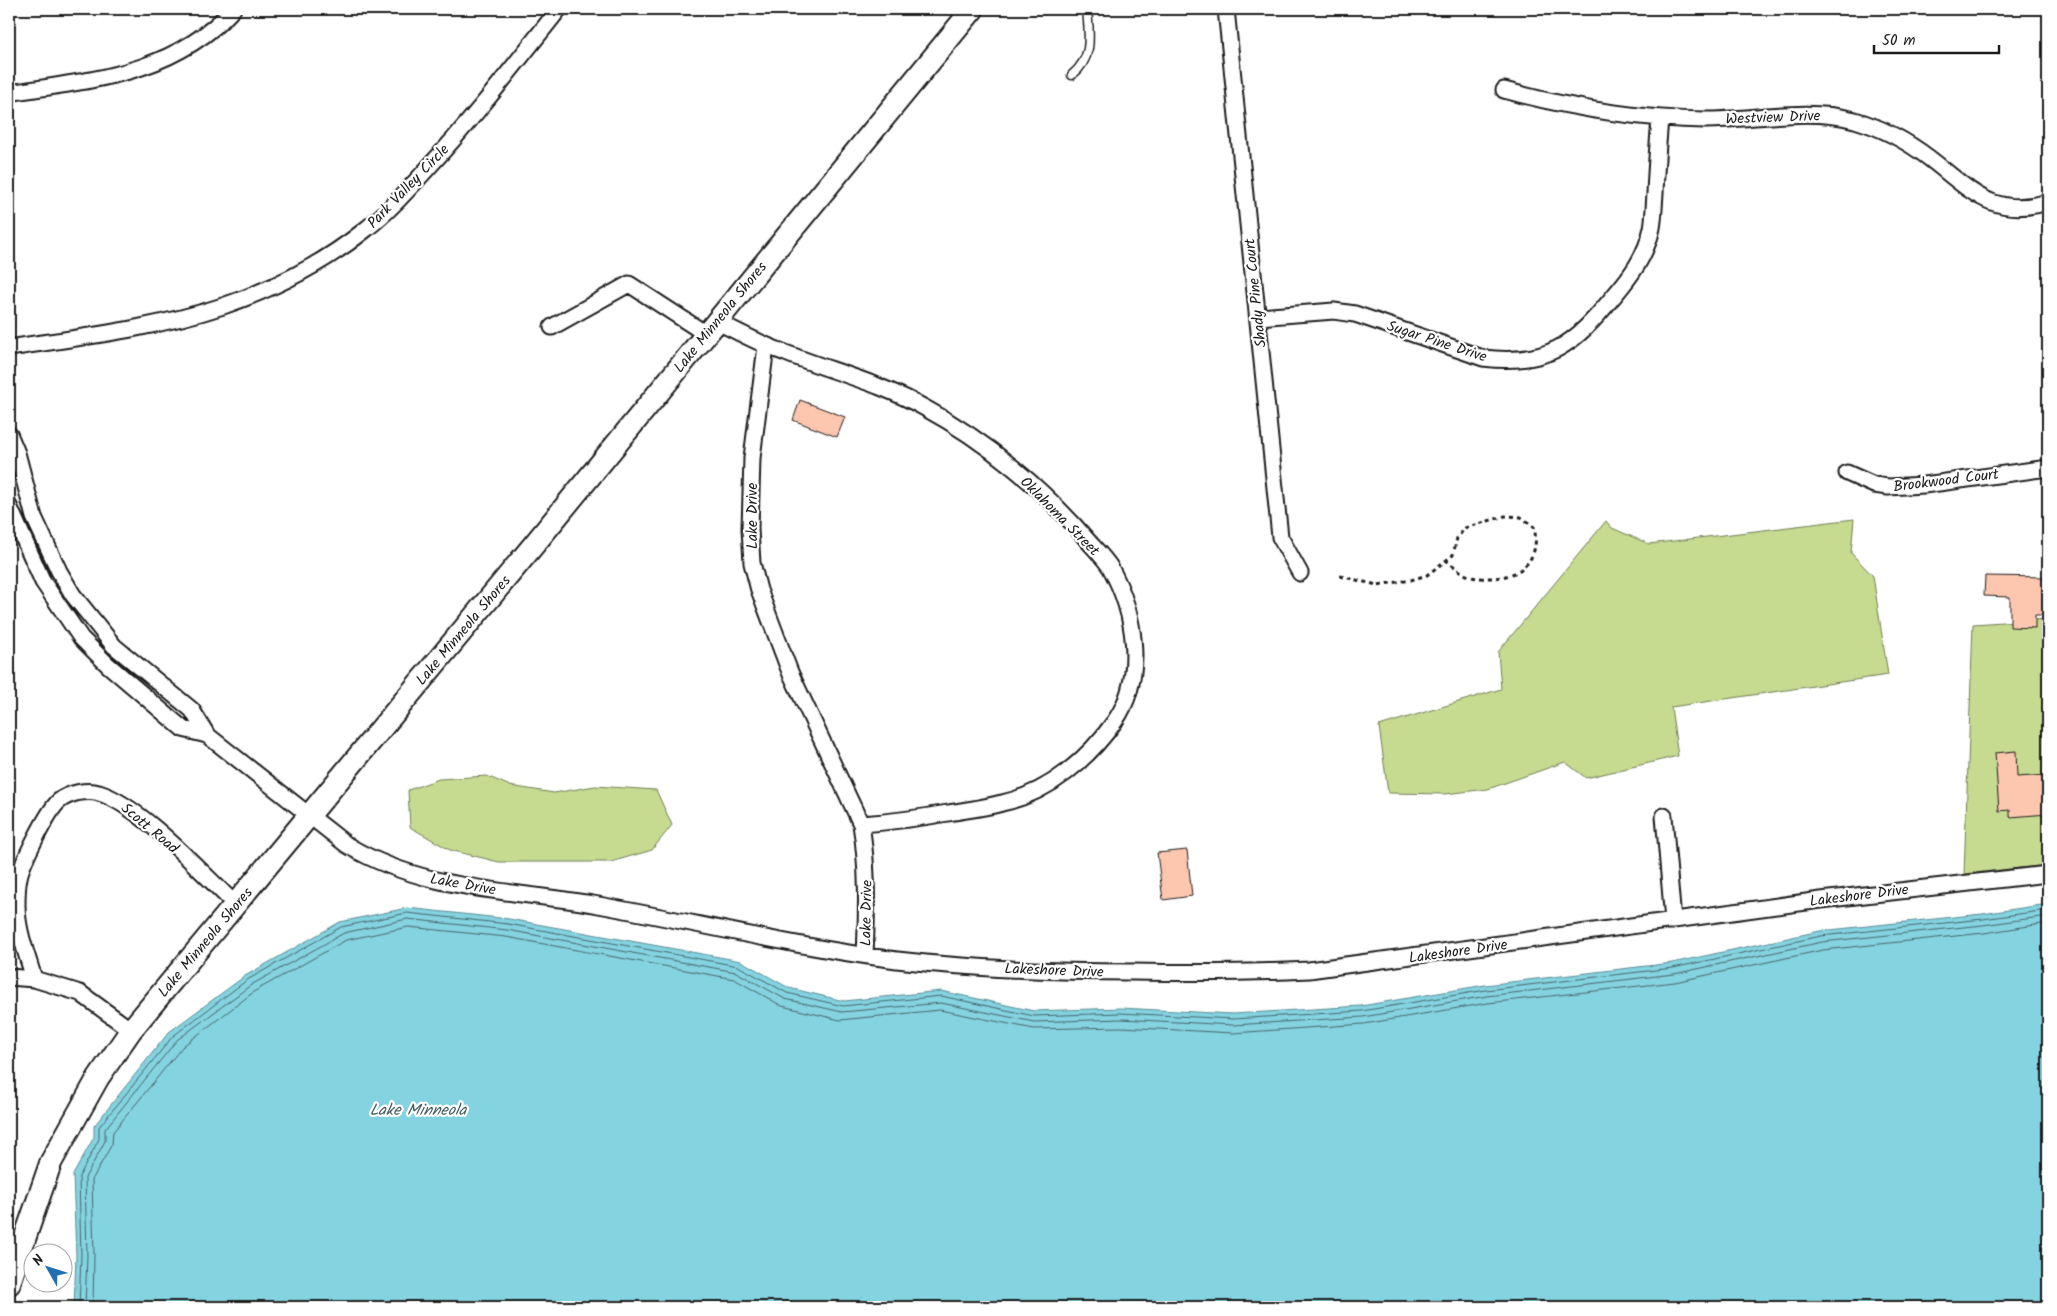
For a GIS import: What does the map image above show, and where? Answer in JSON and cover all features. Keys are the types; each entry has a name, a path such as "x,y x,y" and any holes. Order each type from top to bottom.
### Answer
{"main road":[{"name":"Lake Minneola Shores","path":"9,1284 51,1162 98,1078 131,1030 309,817 973,9"}],"street":[{"path":"9,93 112,77 147,66 178,52 202,38 233,9"},
{"name":"Park Valley Circle","path":"9,348 138,329 187,317 260,292 300,272 338,249 394,205 488,100 559,9"},
{"name":"Shady Pine Court","path":"1226,9 1280,537 1300,573"},
{"name":"Westview Drive","path":"1504,90 1547,102 1603,112 1660,118 1750,119 1805,115 1854,120 1883,130 1906,142 1977,197 1994,204 2012,208 2030,207 2048,202"},
{"name":"Sugar Pine Drive","path":"1258,317 1334,311 1355,314 1483,358 1505,361 1548,354 1571,342 1589,327 1629,278 1646,248 1652,227 1660,118"},
{"name":"Oklahoma Street","path":"552,327 629,284 711,328 766,346 900,396 926,408 980,442 1042,493 1078,530 1109,566 1122,594 1134,642 1132,684 1117,718 1079,763 1052,783 1027,796 1003,803 860,824"},
{"name":"Lake Drive","path":"207,735 309,817 369,858 393,868 434,880 488,890 561,899 865,955 867,894 865,850 860,824 790,672 759,590 752,563 750,529 752,458 766,346"},
{"path":"9,434 29,502 58,571 88,615 114,646 192,710 207,735"},
{"name":"Brookwood Court","path":"1847,473 1874,485 1888,487 2048,468"},
{"path":"29,502 9,507 31,559 52,596 81,638 108,665 183,729 207,735"},
{"path":"52,596 68,586"},
{"name":"Scott Road","path":"34,979 19,933 17,906 19,877 38,832 59,801 82,791 98,792 122,803 146,822 236,905"},
{"path":"1664,816 1673,921"},
{"name":"Lakeshore Drive","path":"865,955 979,968 1045,972 1248,973 1319,969 1821,900 2048,874"},
{"path":"9,977 34,979 80,994 131,1030"}],"lane":[{"path":"1072,75 1081,68 1089,50 1086,9"}],"path":[{"path":"1340,576 1376,585 1394,584 1427,575 1447,561 1453,556 1459,532 1465,528 1505,516 1521,517 1534,527 1535,548 1531,558 1516,574 1502,577 1476,578 1467,576 1447,561"}],"green space":[{"path":"1854,519 1851,553 1873,576 1888,675 1671,707 1678,756 1586,778 1565,762 1488,789 1445,794 1388,793 1379,726 1501,689 1498,652 1606,521 1612,528 1649,544"},
{"path":"2048,619 2048,865 1964,874 1973,624"},
{"path":"487,776 510,786 554,793 595,786 656,790 672,825 652,850 611,862 499,862 450,850 410,827 408,790 439,779"}],"water":[{"name":"Lake Minneola","path":"2048,904 2048,1307 74,1307 76,1256 73,1175 94,1137 94,1126 169,1032 245,976 340,922 407,908 509,919 741,961 789,988 844,1001 941,991 1034,1011 1121,1008 1233,1014 1361,1006 1485,985 1672,963 1820,931 1982,914"}],"building":[{"path":"800,400 845,417 837,437 793,420"},
{"path":"1985,576 2048,577 2048,615 2035,615 2035,628 2010,627 2010,597 1984,596"},
{"path":"2016,751 2017,777 2048,775 2048,814 2010,817 2010,810 1999,811 1995,753"},
{"path":"1187,850 1192,896 1163,900 1157,853"}]}
